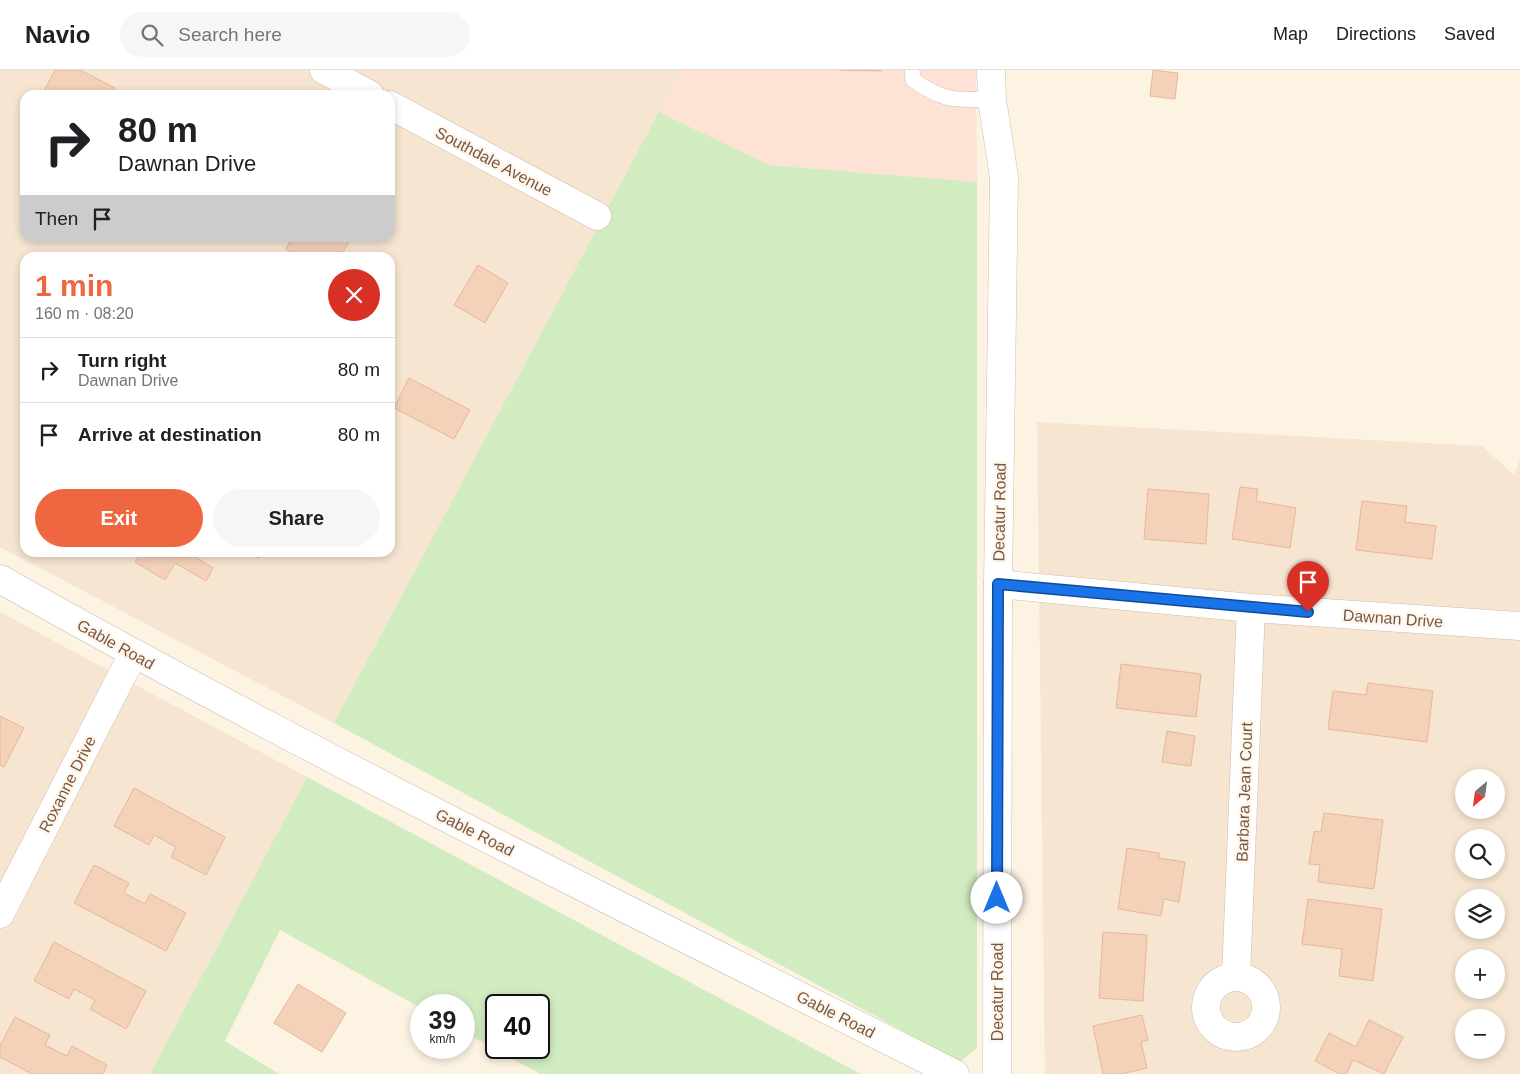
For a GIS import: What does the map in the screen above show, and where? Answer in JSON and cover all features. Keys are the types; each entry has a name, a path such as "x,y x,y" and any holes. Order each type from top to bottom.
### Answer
{"street":[{"path":"324,70 361,90"},
{"name":"Decatur Road","path":"991,70 992,99 1004,178 998,584 997,1074"},
{"name":"Southdale Avenue","path":"395,108 597,216"},
{"name":"Gable Road","path":"0,579 133,654 305,746 955,1074"},
{"name":"Dawnan Drive","path":"998,584 1251,608 1520,626"},
{"name":"Barbara Jean Court","path":"1236,977 1251,608"},
{"name":"Roxanne Drive","path":"0,914 133,654"}],"lane":[{"path":"912,70 913,80 929,91 952,100 992,99"}],"shaded area":[{"path":"0,70 682,70 334,723 0,547"},
{"path":"682,70 976,70 977,182 769,165 659,112"},
{"path":"1037,422 1482,446 1514,475 1520,460 1520,1074 1045,1074"},
{"path":"0,612 307,777 150,1074 0,1074"}],"green space":[{"path":"659,112 769,165 977,182 977,1048 960,1062 334,723"},
{"path":"307,777 861,1074 540,1074 513,1059 550,1059 550,994 485,994 485,1044 475,1038 475,994 410,994 410,1002 280,930 225,1041 279,1074 150,1074"}],"building":[{"path":"55,70 80,70 115,88 114,90 45,90"},
{"path":"839,70 881,70 881,71"},
{"path":"1153,70 1178,73 1175,99 1150,96"},
{"path":"290,242 349,242 343,252 291,252 286,249"},
{"path":"478,265 508,283 485,323 454,305"},
{"path":"409,378 470,410 454,439 395,409"},
{"path":"1240,487 1258,489 1256,501 1296,508 1290,548 1232,539"},
{"path":"1148,489 1209,494 1206,544 1144,539"},
{"path":"1362,501 1407,506 1405,522 1436,526 1432,559 1356,550"},
{"path":"138,557 195,557 213,568 206,581 175,563 165,580 135,562"},
{"path":"1121,664 1201,674 1196,717 1116,708"},
{"path":"1368,683 1433,691 1427,742 1328,729 1333,691 1366,695"},
{"path":"0,716 24,728 4,767 0,765"},
{"path":"1167,731 1195,736 1191,766 1162,762"},
{"path":"134,788 225,837 206,875 171,857 176,847 154,835 149,845 114,826"},
{"path":"1324,813 1383,820 1374,889 1318,882 1320,865 1309,864 1314,831 1321,832"},
{"path":"1127,848 1159,853 1159,858 1185,862 1179,902 1164,899 1161,916 1118,909"},
{"path":"94,865 129,883 124,893 145,904 150,894 186,913 166,951 74,903"},
{"path":"1308,899 1382,909 1373,981 1339,976 1342,949 1302,944"},
{"path":"1103,932 1147,935 1143,1001 1099,998"},
{"path":"54,942 146,991 126,1029 90,1009 95,1000 74,989 69,999 34,981"},
{"path":"298,984 346,1013 322,1052 274,1023"},
{"path":"1142,1015 1148,1040 1141,1042 1147,1068 1121,1074 1103,1074 1093,1026"},
{"path":"15,1017 50,1035 45,1045 67,1056 72,1046 107,1065 103,1074 32,1074 0,1057 0,1046"},
{"path":"1369,1020 1403,1037 1384,1074 1353,1060 1346,1074 1340,1074 1315,1061 1329,1033 1356,1047"}],"route":[{"path":"997,898 998,584 1308,612"}]}
